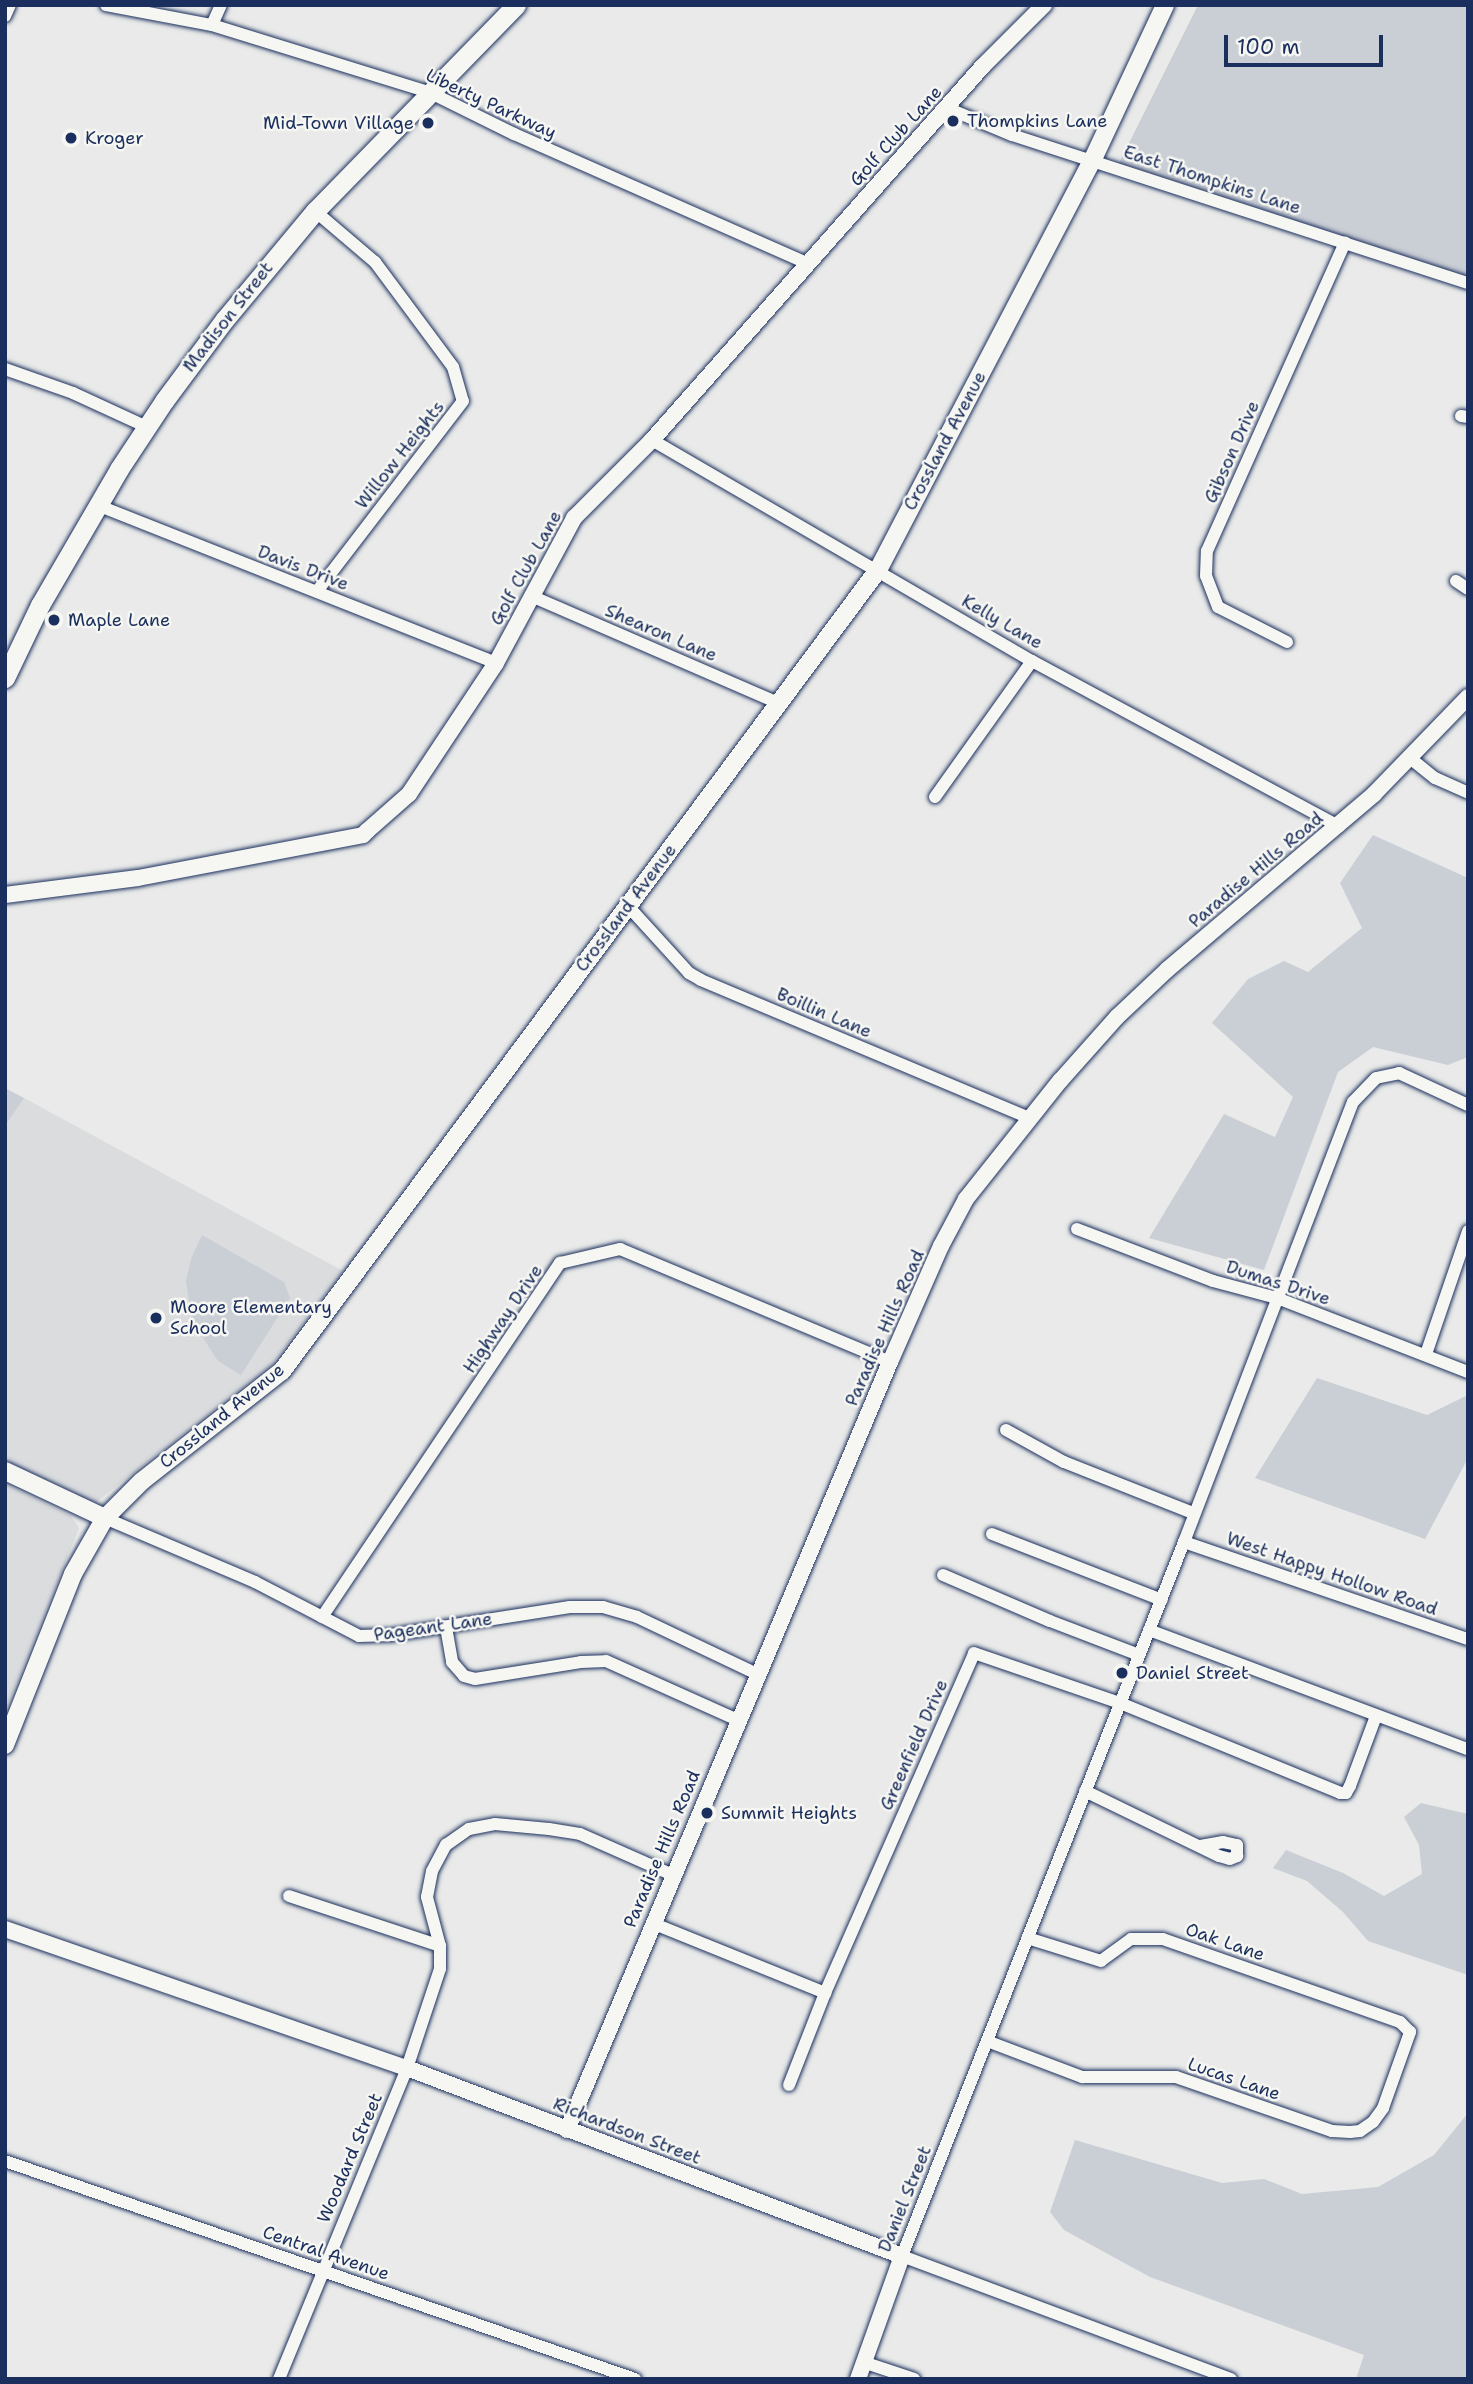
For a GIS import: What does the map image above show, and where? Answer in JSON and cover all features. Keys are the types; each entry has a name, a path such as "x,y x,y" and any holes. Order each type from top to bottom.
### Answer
{"main road":[{"name":"Madison Street","path":"5,678 40,606 97,505 147,427 227,315 315,211 516,5"},
{"name":"Crossland Avenue","path":"5,1745 73,1574 105,1518 142,1481 282,1371 878,570 1093,159 1165,5"},
{"name":"Pageant Lane","path":"5,1471 105,1518"}],"street":[{"path":"5,16 10,5"},
{"name":"Liberty Parkway","path":"106,5 212,25 429,92 514,134 807,263"},
{"path":"212,25 221,5"},
{"name":"Golf Club Lane","path":"5,895 138,878 363,835 409,794 496,663 574,518 652,440 982,67 1044,5"},
{"name":"East Thompkins Lane","path":"947,108 1012,135 1093,159 1468,283"},
{"name":"Willow Heights","path":"315,211 375,262 453,367 463,401 317,591"},
{"name":"Gibson Drive","path":"1287,642 1218,607 1206,576 1207,551 1345,242"},
{"path":"5,369 73,393 147,427"},
{"name":"Kelly Lane","path":"652,440 1032,661 1339,826"},
{"name":"Davis Drive","path":"97,505 496,663"},
{"path":"1456,581 1468,589"},
{"name":"Shearon Lane","path":"531,596 778,703"},
{"path":"935,797 1032,661"},
{"name":"Paradise Hills Road","path":"567,2130 890,1362 941,1246 967,1199 1029,1118 1091,1044 1136,998 1339,826 1410,758 1468,697"},
{"path":"1410,758 1435,778 1468,793"},
{"name":"Boillin Lane","path":"628,906 689,973 701,980 1029,1118"},
{"name":"Daniel Street","path":"858,2379 902,2256 1184,1542 1353,1102 1376,1078 1399,1073 1468,1105"},
{"name":"Dumas Drive","path":"1077,1229 1213,1281 1277,1298 1468,1372"},
{"path":"1426,1354 1468,1231"},
{"name":"Highway Drive","path":"322,1617 560,1263 621,1249 890,1362"},
{"path":"1006,1430 1063,1462 1193,1513"},
{"name":"Pageant Lane","path":"105,1518 255,1582 359,1636 391,1635 570,1607 603,1607 637,1617 757,1674"},
{"path":"992,1534 1161,1600"},
{"name":"West Happy Hollow Road","path":"1184,1542 1468,1639"},
{"path":"943,1575 1139,1655"},
{"path":"446,1627 452,1662 464,1676 475,1679 581,1662 606,1661 738,1720"},
{"path":"1149,1630 1468,1749"},
{"name":"Greenfield Drive","path":"789,2085 825,1993 974,1653 1119,1703"},
{"path":"1119,1703 1334,1791 1346,1793 1376,1716"},
{"path":"1085,1791 1200,1846"},
{"path":"407,2068 440,1969 440,1945 427,1897 432,1871 446,1844 469,1829 495,1824 580,1834 673,1875"},
{"path":"289,1896 440,1945"},
{"path":"652,1923 825,1993"},
{"name":"Richardson Street","path":"5,1929 407,2068 1231,2379"},
{"name":"Oak Lane","path":"1027,1938 1101,1961 1131,1939 1163,1939 1400,2022 1410,2032"},
{"name":"Lucas Lane","path":"987,2041 1082,2077 1176,2077 1332,2131 1350,2132 1360,2131 1373,2122 1383,2108 1410,2032"},
{"name":"Woodard Street","path":"279,2379 407,2068"},
{"name":"Central Avenue","path":"5,2161 635,2379"},
{"path":"863,2362 914,2379"}],"shaded area":[{"path":"1198,5 1468,5 1468,277 1119,163"},
{"path":"1373,835 1468,878 1468,1057 1448,1065 1373,1047 1338,1072 1264,1270 1149,1238 1224,1114 1275,1137 1293,1097 1212,1023 1248,979 1284,961 1308,972 1362,928 1340,883"},
{"path":"5,1088 24,1098 5,1126"},
{"name":"Moore Elementary School","path":"24,1098 343,1271 272,1364 95,1503 5,1460 5,1126"},
{"path":"202,1235 284,1282 290,1298 241,1375 218,1361 192,1321 186,1281 191,1259"},
{"path":"1317,1378 1427,1415 1468,1395 1468,1458 1425,1539 1255,1478"},
{"path":"5,1484 71,1516 79,1528 5,1712"},
{"path":"1421,1803 1468,1814 1468,1975 1368,1941 1343,1912 1307,1881 1273,1868 1286,1850 1343,1873 1384,1896 1422,1874 1419,1845 1404,1817"},
{"path":"1468,2113 1468,2379 1356,2379 1364,2355 1150,2277 1064,2230 1050,2212 1075,2140 1222,2183 1264,2179 1302,2194 1378,2187 1434,2155"}],"place":[{"name":"Thompkins Lane","path":"953,121"},
{"name":"Mid-Town Village","path":"428,123"},
{"name":"Kroger","path":"71,138"},
{"name":"Maple Lane","path":"54,620"},
{"name":"Moore Elementary School","path":"156,1318"},
{"name":"Daniel Street","path":"1122,1673"},
{"name":"Summit Heights","path":"707,1813"}]}
